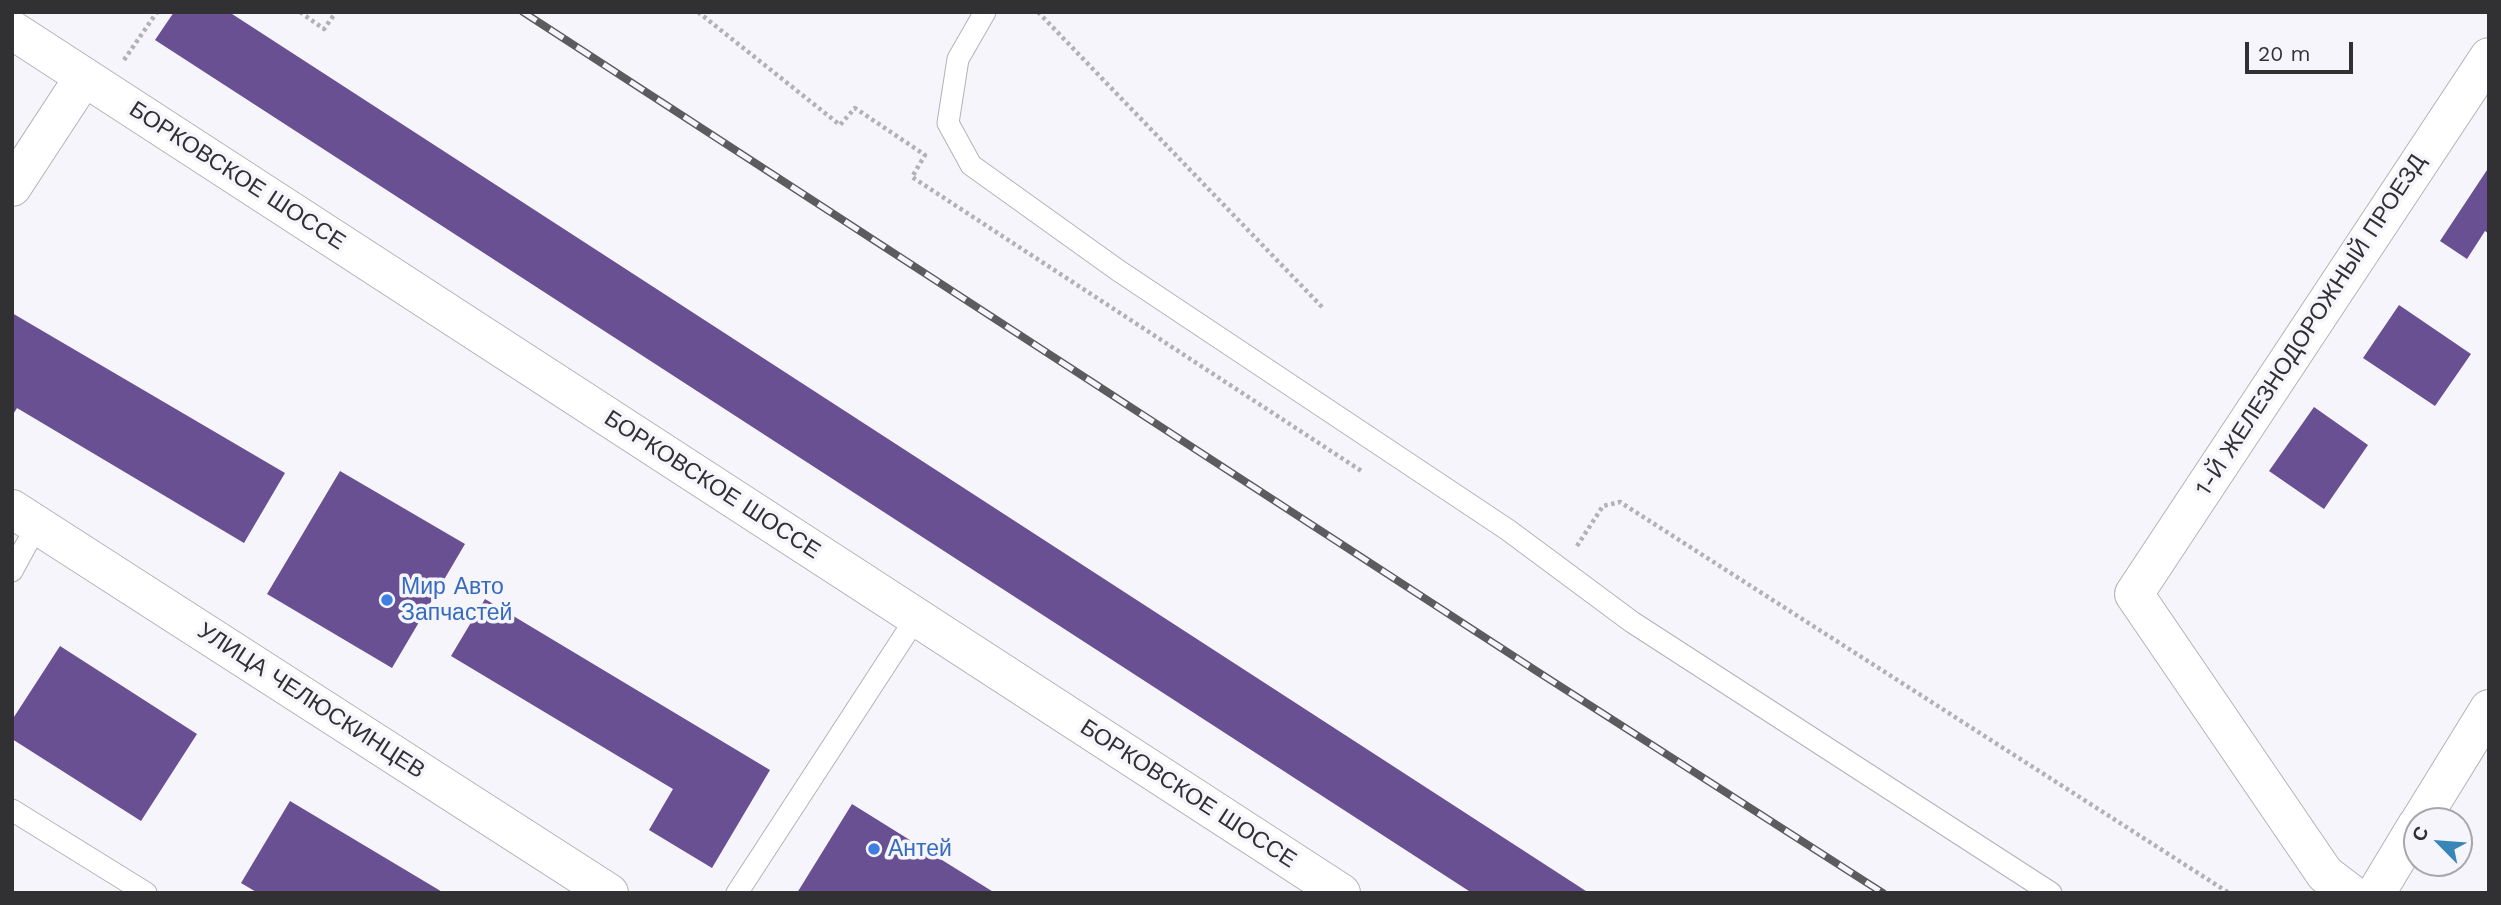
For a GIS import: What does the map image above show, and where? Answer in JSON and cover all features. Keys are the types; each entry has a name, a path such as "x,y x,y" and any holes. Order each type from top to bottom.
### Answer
{"street":[{"name":"БОРКОВСКОЕ ШОССЕ","path":"12,30 1341,893"},
{"name":"1-Й ЖЕЛЕЗНОДОРОЖНЫЙ ПРОЕЗД","path":"2350,893 2325,874 2134,594 2489,57"},
{"path":"12,187 94,83"},
{"name":"УЛИЦА ЧЕЛЮСКИНЦЕВ","path":"25,517 609,893"},
{"path":"2428,807 2489,709"},
{"path":"2376,893 2403,848"}],"lane":[{"path":"985,12 958,59 948,123 971,165 1119,271 1508,530 1632,622 2051,893"},
{"path":"12,571 25,517"},
{"path":"737,893 916,618"},
{"path":"12,810 146,893"}],"path":[{"path":"94,83 157,12"},
{"path":"300,12 324,29 335,12"},
{"path":"1038,12 1324,309"}],"building":[{"path":"174,12 229,12 1589,893 1472,893 155,40"},
{"path":"2489,167 2489,234 2485,231 2467,259 2440,241"},
{"path":"2399,305 2471,354 2435,406 2363,358"},
{"path":"12,313 285,473 244,543 17,408 12,416"},
{"path":"2314,407 2368,445 2324,509 2269,471"},
{"path":"340,471 465,544 392,668 267,594"},
{"path":"485,599 770,770 712,868 649,830 673,789 451,656"},
{"path":"60,646 197,734 141,821 12,739 12,720"},
{"path":"290,801 444,893 258,893 241,883"},
{"name":"Антей","path":"852,804 995,893 797,893"}],"railway":[{"path":"523,12 1883,893"}],"place":[{"name":"Мир Авто Запчастей","path":"387,600"},
{"name":"Антей","path":"874,849"}]}
